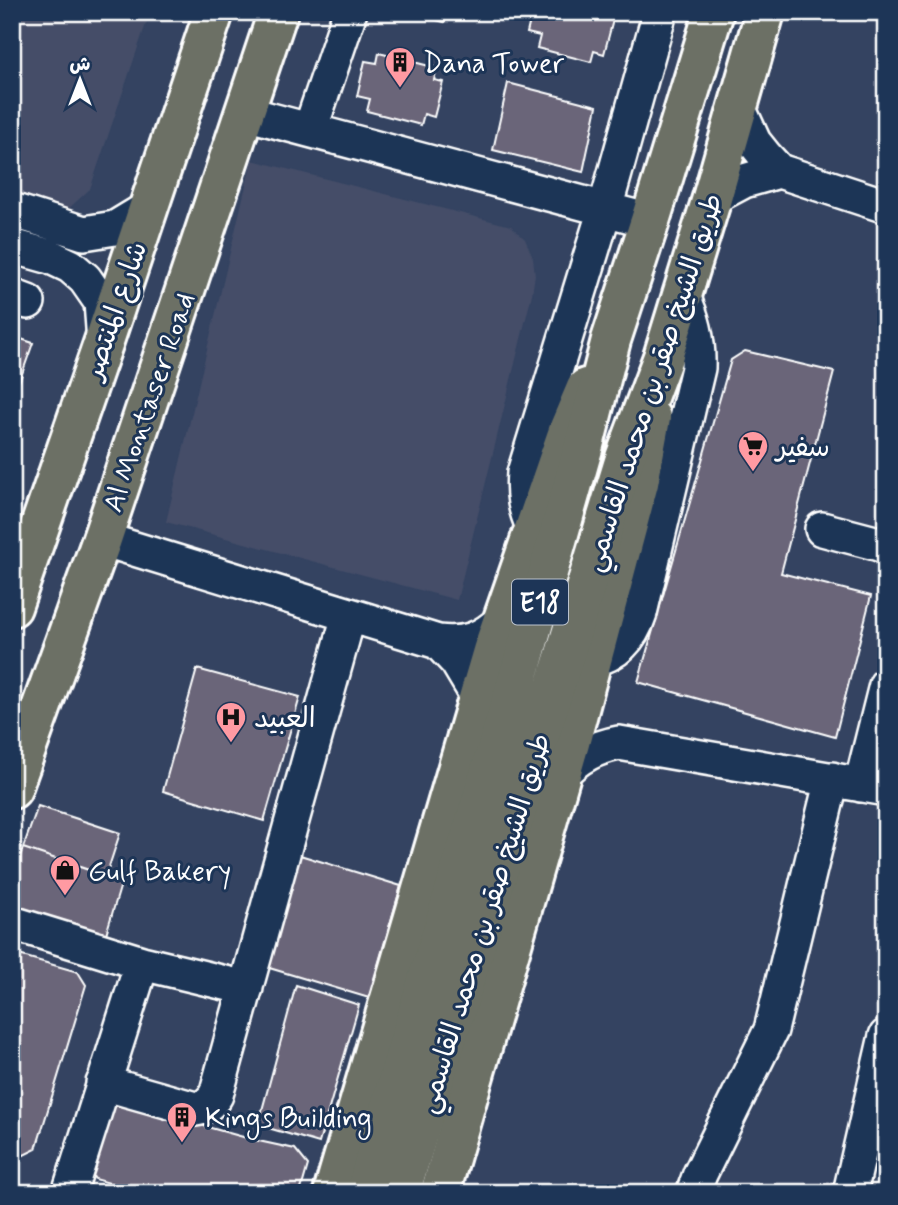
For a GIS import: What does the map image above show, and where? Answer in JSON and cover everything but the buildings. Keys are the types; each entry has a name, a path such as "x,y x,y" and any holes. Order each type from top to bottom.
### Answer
{"main road":[{"name":"شارع المنتصر","path":"12,607 214,12"},
{"name":"Al Montaser Road","path":"12,789 102,539 278,12"},
{"name":"طريق الشيخ صقر بن محمد القاسمي","path":"365,1193 527,649 611,340 714,12"},
{"name":"طريق الشيخ صقر بن محمد القاسمي","path":"400,1193 625,458 663,357 765,12"},
{"path":"333,1193 502,620 584,391 611,340"},
{"path":"440,1193 582,700 639,483 663,357"}],"street":[{"path":"310,130 350,12"},
{"path":"534,529 524,502 524,473 605,209 660,12"},
{"path":"738,107 754,142 779,171 886,206"},
{"path":"245,113 650,221"},
{"path":"712,198 744,181 779,171"},
{"path":"12,210 84,233 115,229 148,208"},
{"path":"51,257 60,253 71,240 70,228"},
{"path":"12,246 51,257 70,266 85,279 101,302 104,341"},
{"path":"592,660 604,657 624,644 640,613 698,368 696,330 682,295"},
{"path":"822,529 886,547"},
{"path":"102,539 438,642 461,643 473,640 484,635 502,620"},
{"path":"103,1083 195,1109 202,1108 216,1096 349,615"},
{"path":"438,642 457,662 478,697"},
{"path":"693,1193 771,1030 860,784 886,685"},
{"path":"582,700 594,719 619,743"},
{"path":"562,774 571,764 593,749 619,743 860,784"},
{"path":"12,923 142,963 246,988"},
{"path":"69,1193 142,963"},
{"path":"850,1193 886,1036"}],"shaded area":[{"path":"20,12 150,12 90,189 66,211 12,198 12,39"},
{"path":"252,160 511,226 525,239 533,258 535,275 532,294 457,600 166,522"}],"place":[{"name":"Dana Tower","path":"400,89"},
{"name":"سفير","path":"753,473"},
{"name":"العبيد","path":"231,744"},
{"name":"Gulf Bakery","path":"65,897"},
{"name":"Kings Building","path":"182,1144"}]}
